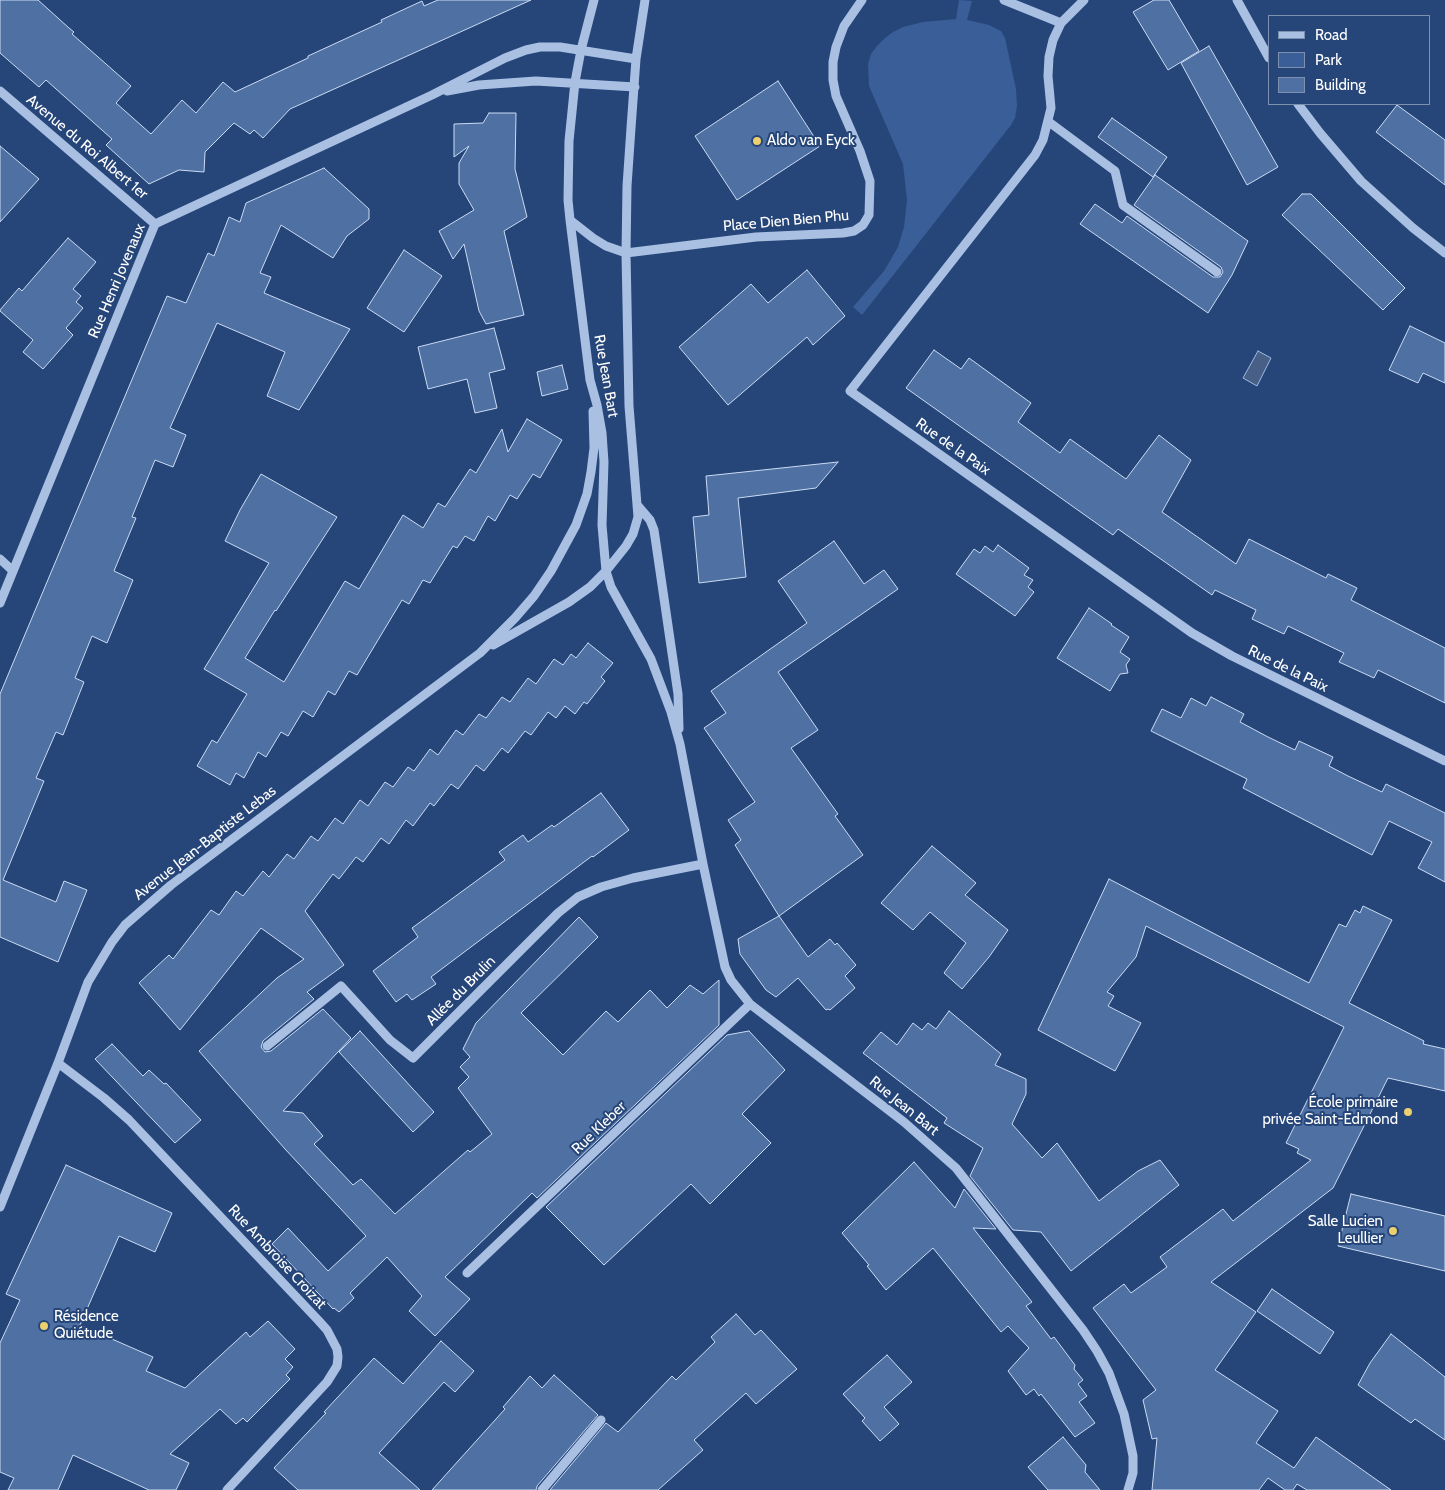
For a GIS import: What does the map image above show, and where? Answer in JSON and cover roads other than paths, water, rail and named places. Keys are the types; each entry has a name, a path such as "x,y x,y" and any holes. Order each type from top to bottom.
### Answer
{"street":[{"name":"Rue Jean Bart","path":"594,0 575,82 569,141 570,220 590,380 602,433 604,462 602,525 606,572 611,588 651,659 672,712 725,966 731,980 750,1004 922,1137 956,1168 1083,1330 1098,1351 1124,1414 1131,1443 1133,1473 1128,1490"},
{"name":"Rue Jean Bart","path":"645,0 636,59 627,186 626,253 630,406 638,506 650,520 657,546 678,694 680,744"},
{"name":"Place Dien Bien Phu","path":"570,220 606,246 626,253 756,236 843,233 854,230 862,225 869,215 870,181 867,167 836,96 833,80 833,62 836,47 844,26 862,0"},
{"path":"1004,0 1061,23"},
{"name":"Rue de la Paix","path":"1084,0 1061,23 1053,40 1049,56 1048,76 1051,108 1049,122 1043,140 1035,155 850,391 1192,633 1232,656 1445,761"},
{"path":"1237,0 1268,56"},
{"name":"Rue Henri Jovenaux","path":"0,603 155,224 432,95 505,58 526,50 540,47 560,47 636,59"},
{"name":"Rue Henri Jovenaux","path":"432,95 479,85 536,80 634,87"},
{"name":"Avenue du Roi Albert 1er","path":"0,91 155,224"},
{"path":"1299,105 1326,141 1361,181 1413,228 1445,253"},
{"path":"1049,122 1114,171 1123,205 1217,272"},
{"name":"Avenue Jean-Baptiste Lebas","path":"480,653 516,618 534,596 562,552 576,525 587,494 594,448 594,420 590,380"},
{"name":"Avenue Jean-Baptiste Lebas","path":"0,1207 58,1063 88,982 100,960 125,925 170,884 480,653 569,602 590,587 606,572 626,546 633,534 638,517 638,506"},
{"path":"0,559 13,571"},
{"name":"Allée du Brulin","path":"267,1046 341,986 390,1040 413,1058 558,913 578,897 601,887 634,878 703,864"},
{"name":"Rue Kleber","path":"467,1273 750,1004"},
{"name":"Rue Ambroise Croizat","path":"58,1063 104,1098 129,1120 318,1320 333,1340 338,1357 334,1372 227,1490"},
{"path":"542,1490 601,1420"}],"place":[{"name":"Aldo van Eyck","path":"757,141"},
{"name":"École primaire privée Saint-Edmond","path":"1408,1112"},
{"name":"Salle Lucien Leullier","path":"1393,1231"},
{"name":"Résidence Quiétude","path":"44,1326"}]}
